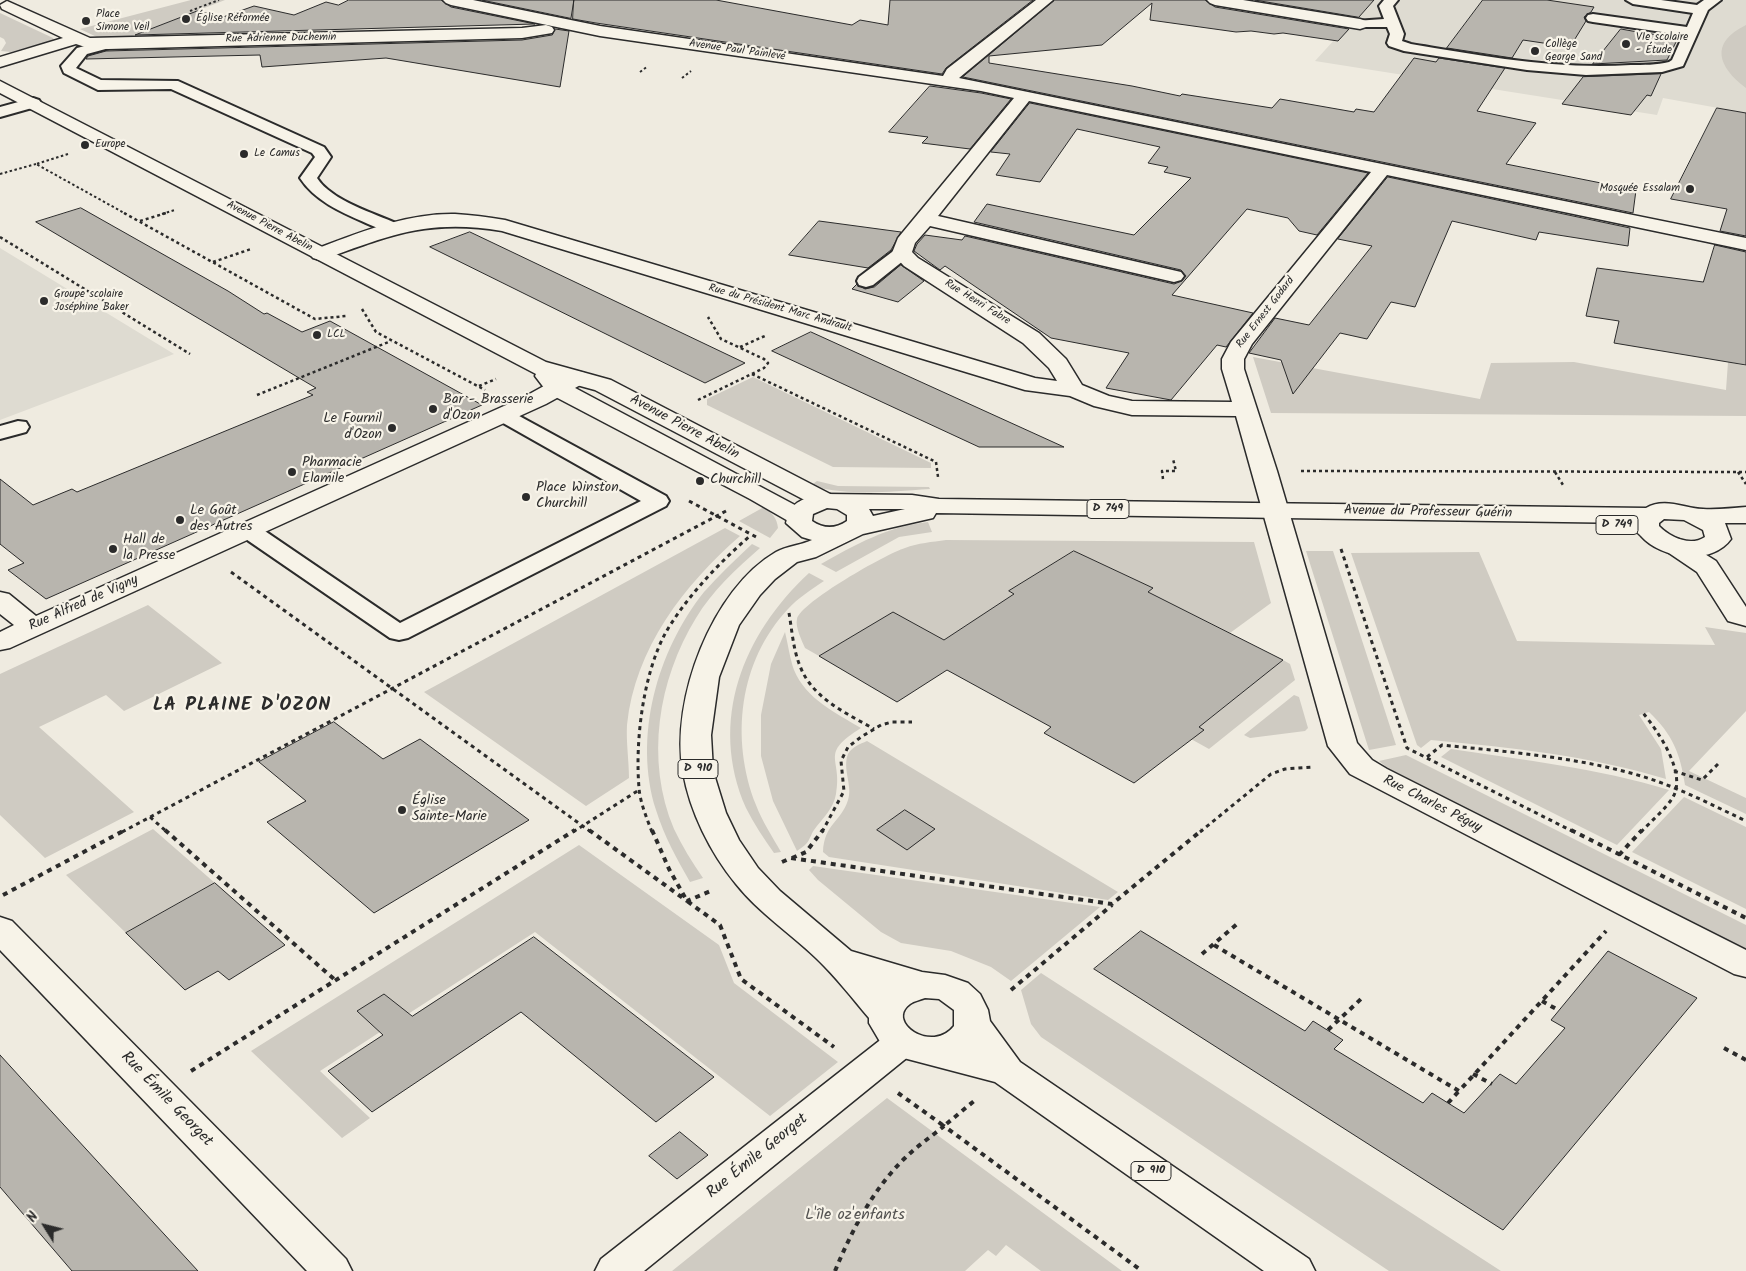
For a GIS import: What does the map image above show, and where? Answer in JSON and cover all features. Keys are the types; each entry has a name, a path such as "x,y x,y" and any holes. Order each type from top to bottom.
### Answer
{"street":[{"path":"31,0 6,6 77,39"},
{"name":"Avenue Paul Painlevé","path":"450,0 564,25 950,81 1025,95 1746,244"},
{"path":"500,11 522,0"},
{"path":"950,81 953,73 1045,0"},
{"path":"1215,0 1360,24"},
{"name":"Rue Adrienne Duchemin","path":"0,62 77,39 88,43 108,44 522,33 564,25"},
{"name":"Avenue Pierre Abelin","path":"0,86 538,367 759,494 799,520"},
{"path":"902,253 905,242 926,219 1025,95"},
{"name":"Rue Ernest Godard","path":"1277,511 1244,409 1233,369 1233,359 1237,350 1383,169"},
{"name":"Rue du Président Marc Andrault","path":"320,254 392,228 438,219 483,221 1033,385 1074,390 1102,401 1132,408 1244,409"},
{"path":"926,219 1174,276"},
{"name":"Rue Henri Fabre","path":"902,253 911,262 1031,338 1058,364 1074,390"},
{"name":"Avenue Pierre Abelin","path":"566,383 603,385 835,502"},
{"name":"Rue Alfred de Vigny","path":"0,642 511,412 566,383"},
{"path":"789,554 787,544 801,512 807,507 835,502 860,511 863,516 862,522 850,531 820,535 811,532 799,520"},
{"name":"D 749","path":"835,502 912,502 939,506 1277,511"},
{"name":"D 749","path":"850,531 910,517 939,506"},
{"name":"Avenue du Professeur Guérin","path":"1277,511 1579,514 1660,533 1666,511 1688,513 1710,540 1746,515"},
{"name":"Rue Charles Péguy","path":"1277,511 1343,746 1361,767 1746,965"},
{"path":"1660,533 1710,540 1746,522"},
{"name":"D 910","path":"850,531 806,552 789,554 751,589 726,624 710,663 700,701 697,724 698,769 706,804 723,840 747,876 782,913 839,960 906,1036 1007,1072 1295,1271"},
{"path":"1710,540 1738,615 1746,618"},
{"path":"0,600 33,627"},
{"name":"Rue Émile Georget","path":"0,929 332,1271"},
{"name":"D 910","path":"839,960 922,985"},
{"path":"922,985 942,987 960,995 968,1003 973,1013 973,1024 969,1034 960,1043 948,1049 906,1036 889,1004 897,995 908,989 922,985"},
{"name":"D 910","path":"973,1024 1007,1072"},
{"name":"Rue Émile Georget","path":"615,1271 906,1036"}],"lane":[{"path":"1391,0 1386,6 1397,34 1394,43 1409,48 1544,69 1615,72 1674,66 1678,63 1704,6 1714,0"},
{"path":"1633,0 1702,10"},
{"path":"1593,18 1692,32"},
{"path":"1360,24 1392,23"},
{"path":"108,44 82,51 68,66 69,70 98,85 173,84 318,150 323,157 308,178 312,186 330,198 392,228"},
{"path":"0,112 33,103"},
{"path":"866,281 902,253"},
{"path":"248,530 399,633 658,501 511,412"}],"path":[{"path":"0,174 73,152"},
{"path":"36,164 315,319 346,316"},
{"path":"140,221 178,209"},
{"path":"0,237 190,354"},
{"path":"213,262 252,249"},
{"path":"692,403 764,368 768,363 764,358 721,339 707,316"},
{"path":"376,332 511,412"},
{"path":"257,395 392,341"},
{"path":"752,374 936,462 939,506"},
{"path":"1164,482 1162,471 1176,471 1173,460"},
{"path":"1265,471 1746,472"},
{"path":"1738,472 1746,484"},
{"path":"0,896 717,516 789,554"},
{"path":"1340,549 1408,748 1746,918"},
{"path":"202,551 687,901 804,853 814,845 839,806 844,791 842,754 849,745 884,723 912,722"},
{"path":"789,613 800,668 810,684 828,701 874,729"},
{"path":"1619,855 1673,797 1676,788 1674,771 1667,748 1657,730 1643,713"},
{"path":"1427,758 1442,745 1559,759 1610,769 1676,788 1746,821"},
{"path":"1674,771 1702,780 1719,763"},
{"path":"1011,990 1112,904 1271,774 1285,769 1312,767"},
{"path":"158,1092 639,790"},
{"path":"150,817 335,980"},
{"path":"791,858 1112,904"},
{"path":"1202,954 1237,924"},
{"path":"1448,1103 1612,926"},
{"path":"1214,945 1459,1090"},
{"path":"1328,1030 1362,998"},
{"path":"1542,1001 1558,1010"},
{"path":"1724,1048 1746,1060"},
{"path":"866,1070 1142,1271"},
{"path":"834,1271 844,1248 880,1188 905,1158 1007,1072"},
{"path":"1474,1074 1492,1084"}],"shaded area":[{"name":"Collège George Sand","path":"1374,0 1746,0 1746,113 1663,98 1657,115 1315,61 1346,27 1356,28 1359,24 1358,18"},
{"name":"Groupe scolaire Joséphine Baker","path":"0,248 174,354 0,420"}],"green space":[{"path":"191,0 225,0 127,38 99,38 80,29"},
{"path":"0,13 54,40 11,52 1,51 6,43 0,37"},
{"path":"1746,25 1746,88 1736,80 1724,64 1722,47 1726,39"},
{"path":"1253,357 1480,399 1491,363 1574,362 1726,390 1728,362 1746,366 1746,416 1271,413"},
{"path":"753,377 931,463 931,468 833,467 707,405 707,399"},
{"path":"817,481 838,486 929,487 930,489 856,492 810,486"},
{"path":"764,507 777,521 778,528 770,538 739,521"},
{"path":"928,522 932,532 899,537 836,572 821,564 872,537 899,528"},
{"path":"725,528 740,536 719,555 682,597 652,644 640,670 632,697 627,725 629,778 586,806 424,692"},
{"path":"946,540 1254,542 1271,603 1230,633 1148,592 1153,588 1074,551 1010,591 1014,594 944,640 893,612 819,656 805,648 798,630 797,619 802,611 813,602 845,579 895,552 915,545"},
{"path":"752,544 760,548 733,572 702,608 683,642 672,667 660,721 658,748 660,776 665,803 674,829 687,854 703,878 690,882 663,829 656,810 650,782 647,753 649,724 654,696 662,668 673,641 688,615 704,592"},
{"path":"1306,551 1333,551 1396,745 1369,750"},
{"path":"1479,552 1517,641 1715,645 1705,627 1746,633 1746,711 1689,771 1746,798 1746,814 1685,785 1681,763 1674,745 1664,729 1649,712 1639,715 1661,749 1666,779 1579,758 1521,750 1431,740 1421,748 1417,745 1351,553"},
{"path":"809,573 824,581 792,605 771,630 749,676 744,702 743,754 748,780 758,811 781,852 774,853 746,808 735,775 731,743 732,711 738,681 750,651 766,623 786,597"},
{"path":"148,605 222,663 124,711 106,695 39,727 134,812 45,858 0,815 0,674"},
{"path":"785,632 794,670 806,689 832,711 861,728 840,744 836,751 837,782 835,799 807,842 797,851 773,801 761,756 761,715 771,664"},
{"path":"1283,660 1290,664 1295,680 1209,749 1191,739 1203,730 1199,727"},
{"path":"1294,695 1299,697 1308,728 1305,731 1250,738 1244,735"},
{"path":"867,741 1118,892 1108,900 829,857 823,852 826,835 845,807 849,795 846,760 848,754 854,748"},
{"path":"1451,749 1588,770 1669,790 1617,845 1441,757"},
{"path":"1406,755 1746,925 1746,950 1389,769 1379,761"},
{"path":"1684,797 1746,827 1746,909 1632,852"},
{"path":"153,829 215,883 126,933 66,875"},
{"path":"579,845 719,945 734,983 838,1062 770,1116 535,932 408,1014 384,994 357,1011 380,1032 320,1071 370,1118 342,1138 251,1051"},
{"path":"813,866 1100,907 1011,981 991,967 951,951 901,943 881,932 818,880 809,870"},
{"path":"1041,973 1501,1271 1389,1271 1041,1037 1031,1024 1021,990"},
{"name":"L'île oz'enfants","path":"887,1098 1122,1271 1041,1271 1006,1245 996,1256 988,1250 965,1271 672,1271"}],"building":[{"path":"349,0 441,0 451,7 535,24 135,35 197,11 223,17 254,6 294,15 326,2 338,5"},
{"path":"482,0 574,0 571,18"},
{"path":"574,0 716,0 852,25 860,20 888,25 890,0 1033,0 946,68 942,74 573,19"},
{"path":"1055,0 1205,0 1215,7 1349,29 1338,41 1283,33 1236,32 1150,20 1152,3 1102,45 989,56 989,63 1132,86 1180,96 1182,94 1272,108 1280,99 1354,112 1356,109 1374,112 1414,58 1436,62 1439,58 1505,68 1477,111 1536,123 1506,164 1636,190 1633,213 963,77"},
{"path":"1255,0 1374,0 1359,17"},
{"path":"1483,0 1547,0 1594,7 1584,17 1586,21 1570,47 1523,40 1512,58 1447,48"},
{"path":"555,29 569,31 560,87 386,58 262,67 260,55 86,59 88,56 106,51 522,40 552,35"},
{"name":"VIe scolaire - Étude","path":"1621,29 1678,38 1667,60 1593,64"},
{"path":"1661,74 1651,96 1647,95 1631,115 1562,104 1583,77"},
{"path":"930,86 1011,99 970,149 922,143 928,137 889,132"},
{"path":"1030,103 1368,173 1317,235 1299,231 1288,218 1247,209 1172,295 1253,313 1226,347 1217,345 1171,400 1106,388 1129,353 1051,338 945,266 940,270 914,251 925,235 962,240 965,236 1174,284 1182,281 1186,276 1181,270 974,222 987,204 1134,235 1191,178 1164,172 1168,167 1148,163 1160,147 1077,129 1040,182 996,175 1010,154 991,152"},
{"path":"1717,108 1746,113 1746,236 1720,231 1727,209 1671,199"},
{"path":"1388,177 1630,228 1628,246 1539,232 1536,240 1452,221 1415,307 1391,302 1367,339 1340,333 1293,394 1281,360 1249,353 1275,318 1309,325 1372,246 1338,239"},
{"path":"81,208 228,291 264,314 267,313 302,332 330,321 482,405 46,599 8,570 24,563 0,544 0,479 33,505 72,489 77,492 313,395 307,392 316,388 36,222"},
{"path":"819,221 901,232 891,250 868,268 789,255"},
{"path":"470,232 745,363 705,383 430,247"},
{"path":"1715,245 1746,252 1746,365 1614,343 1619,321 1586,316 1597,268 1703,282"},
{"path":"901,265 924,281 898,302 852,289 857,284 865,289 874,287"},
{"path":"811,332 1064,447 979,447 772,351"},
{"path":"1074,551 1153,588 1148,592 1283,660 1199,727 1204,730 1134,783 1044,733 1051,727 947,670 897,702 819,656 893,612 944,640 1014,594 1009,591"},
{"name":"Église Sainte-Marie","path":"334,722 383,759 420,739 529,820 374,913 267,822 306,801 259,762"},
{"path":"905,810 935,829 907,850 877,830"},
{"path":"215,883 285,945 229,980 218,971 185,990 126,933"},
{"path":"1141,931 1305,1031 1313,1021 1343,1040 1334,1049 1423,1103 1432,1093 1464,1113 1500,1074 1516,1084 1565,1028 1551,1020 1608,951 1697,998 1503,1230 1094,969"},
{"path":"534,937 714,1077 656,1122 521,1012 372,1112 328,1071 383,1035 357,1011 384,994 412,1016"},
{"path":"0,1055 198,1271 72,1271 0,1187"},
{"path":"680,1132 708,1155 677,1179 649,1156"}],"place":[{"name":"Église Réformée","path":"186,19"},
{"name":"Place Simone Veil","path":"86,21"},
{"name":"VIe scolaire - Étude","path":"1626,44"},
{"name":"Collège George Sand","path":"1535,51"},
{"name":"Europe","path":"85,145"},
{"name":"Le Camus","path":"244,154"},
{"name":"Mosquée Essalam","path":"1690,189"},
{"name":"Groupe scolaire Joséphine Baker","path":"44,301"},
{"name":"LCL","path":"317,335"},
{"name":"Bar - Brasserie d'Ozon","path":"433,409"},
{"name":"Le Fournil d'Ozon","path":"392,428"},
{"name":"Pharmacie Elamile","path":"292,472"},
{"name":"Churchill","path":"700,481"},
{"name":"Place Winston Churchill","path":"526,497"},
{"name":"Le Goût des Autres","path":"180,520"},
{"name":"Hall de la Presse","path":"113,549"},
{"name":"Église Sainte-Marie","path":"402,810"}],"district":[{"name":"LA PLAINE D'OZON","path":"242,707"}]}
